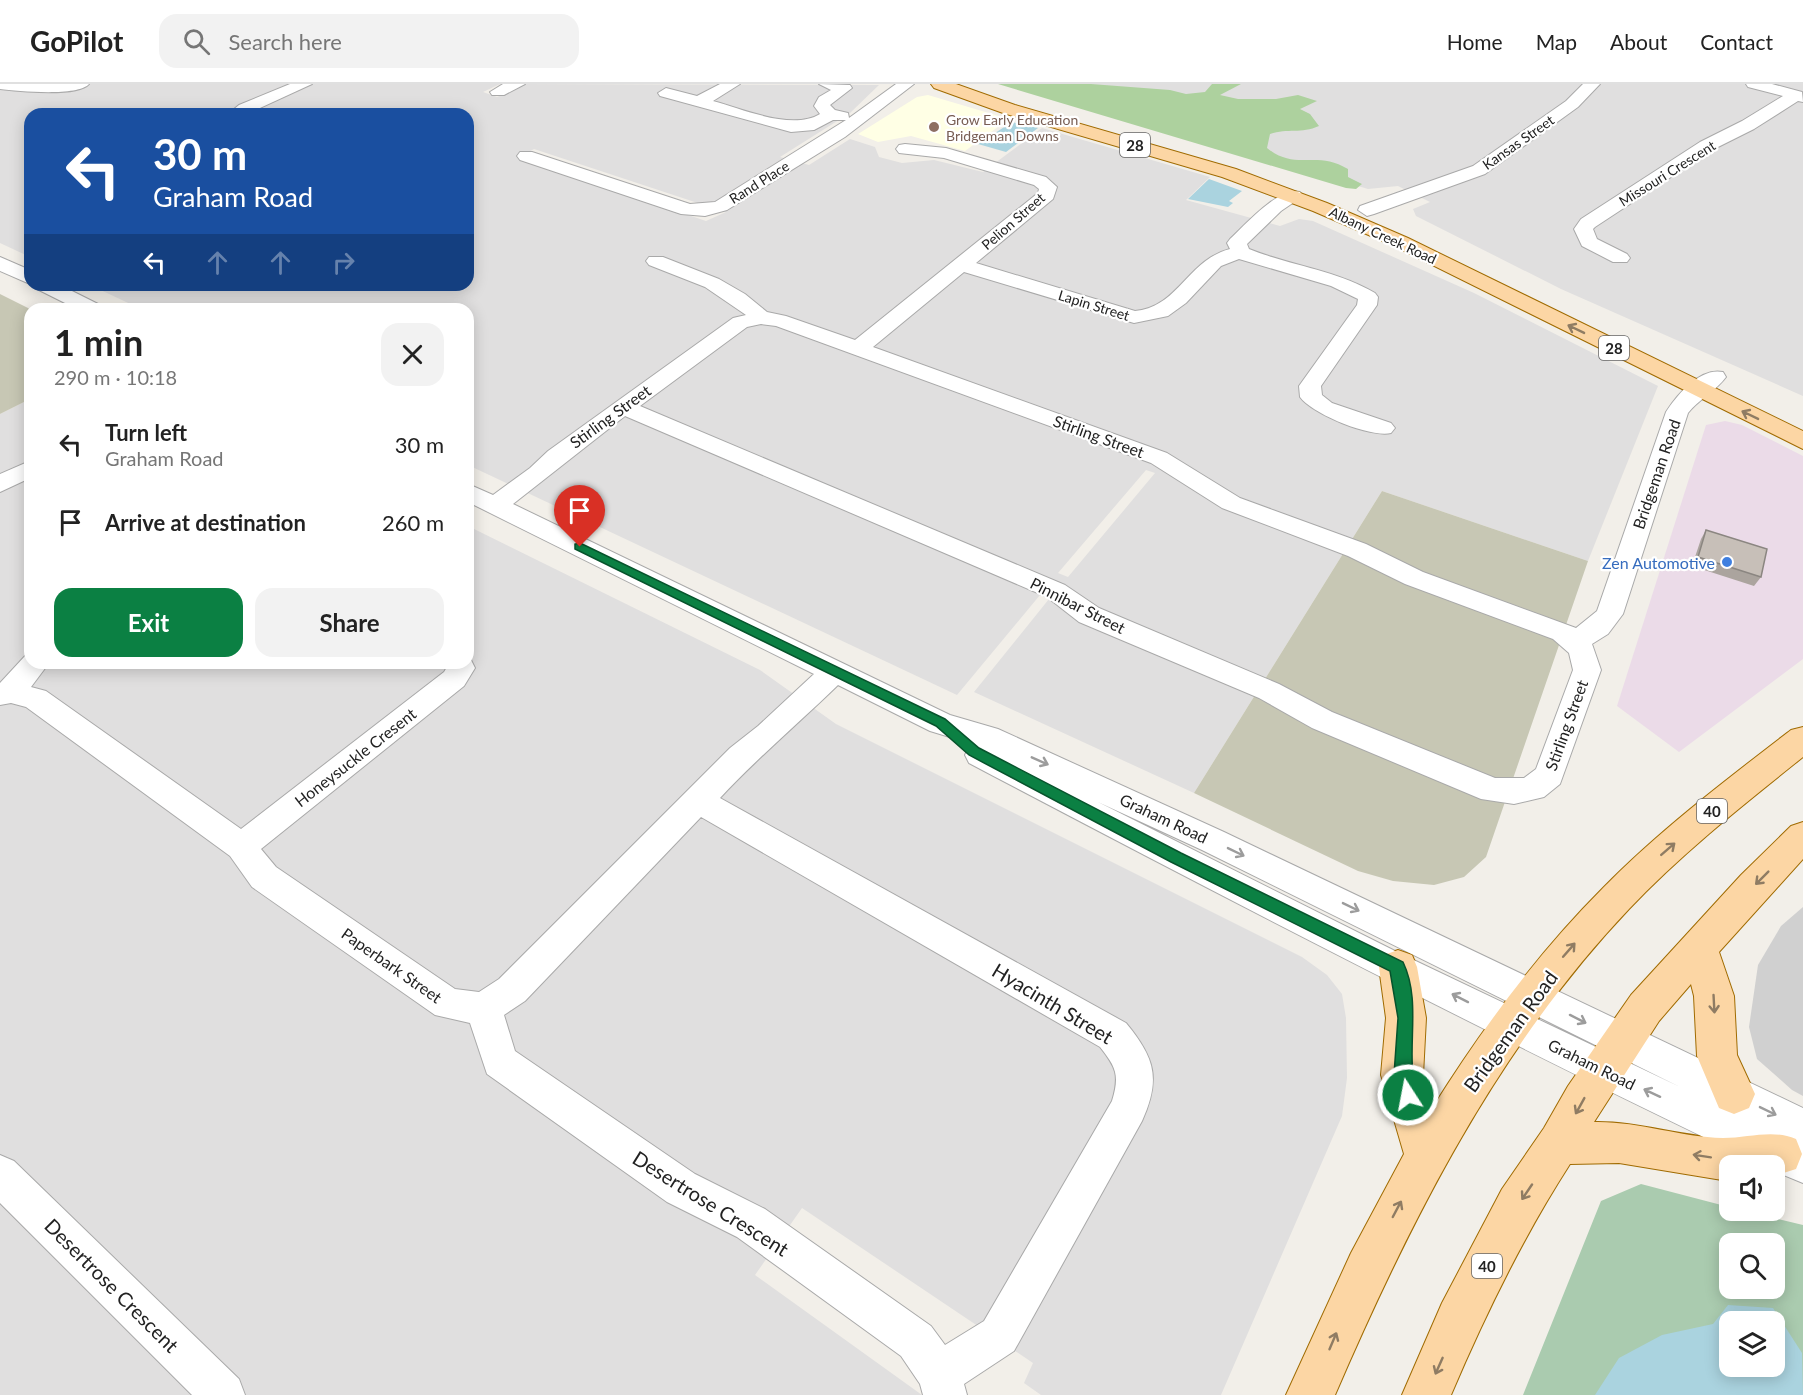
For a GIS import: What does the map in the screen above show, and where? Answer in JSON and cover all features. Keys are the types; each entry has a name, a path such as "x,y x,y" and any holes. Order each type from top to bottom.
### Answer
{"main road":[{"name":"Albany Creek Road","path":"940,84 1009,109 1200,164 1294,196 1401,242 1706,383 1803,420"},
{"name":"Albany Creek Road","path":"971,84 1030,104 1255,169 1367,210 1706,383 1803,441"},
{"name":"Bridgeman Road","path":"1310,1395 1376,1251 1426,1155 1475,1077 1522,1010 1593,923 1662,854 1803,739"},
{"name":"40","path":"1426,1395 1459,1320 1518,1206 1559,1143 1583,1100 1645,1008 1754,886 1803,837"},
{"path":"1699,948 1714,996 1717,1056 1734,1094"},
{"path":"1398,967 1406,1018 1402,1075 1426,1155"},
{"path":"1559,1143 1619,1142 1722,1159 1796,1149"}],"street":[{"path":"0,84 34,88 81,84"},
{"path":"245,108 304,84"},
{"path":"498,92 517,84"},
{"path":"698,102 732,84"},
{"path":"827,84 844,88 862,88"},
{"name":"Rand Place","path":"526,156 688,210 705,210 721,206 860,119 906,84"},
{"name":"Kansas Street","path":"1367,210 1479,170 1572,104 1592,84"},
{"path":"1755,84 1799,96"},
{"path":"844,88 822,103 824,110 830,115 860,119"},
{"path":"666,93 791,127 814,125 830,115"},
{"name":"Missouri Crescent","path":"1620,258 1589,242 1583,230 1588,223 1706,146 1799,96"},
{"name":"Pelion Street","path":"859,348 1047,195 1048,187 1040,181 946,153 905,149"},
{"path":"1294,196 1275,207 1237,243 1241,252 1257,260 1353,286 1368,297 1368,305 1310,386 1311,397 1323,408 1383,428"},
{"name":"Lapin Street","path":"962,265 1134,317 1150,318 1164,313 1215,262 1241,252"},
{"path":"656,261 720,287 749,306 760,318"},
{"path":"0,264 24,275"},
{"path":"56,291 81,303"},
{"name":"Stirling Street","path":"495,505 623,407 740,322 760,318 779,320 1159,458 1231,503 1357,550 1414,578 1556,629 1576,641 1586,656 1587,670 1549,776 1533,788"},
{"name":"Bridgeman Road","path":"1576,641 1598,627 1610,614 1673,421 1683,404 1706,383"},
{"name":"Pinnibar Street","path":"623,407 1056,591 1089,615 1269,691 1322,720 1492,790 1514,792 1533,788"},
{"path":"0,484 24,471"},
{"name":"Graham Road","path":"474,495 940,723 987,737 1204,836 1522,1010 1796,1149"},
{"path":"6,693 29,669"},
{"name":"Honeysuckle Cresent","path":"241,847 454,679 460,669"},
{"path":"484,1009 512,990 741,756 769,734 834,672"},
{"name":"Paperbark Street","path":"6,693 36,699 241,847 264,877 448,1004 484,1009"},
{"name":"Graham Road","path":"940,723 974,751 1176,858 1398,967 1522,1010"},
{"name":"Hyacinth Street","path":"698,800 1113,1035 1131,1057 1138,1082 1130,1108 999,1336 942,1384"},
{"name":"Desertrose Crescent","path":"484,1009 500,1062 681,1188 751,1223 916,1341 942,1384"},
{"name":"Graham Road","path":"1613,1056 1734,1094 1796,1149"},
{"name":"Desertrose Crescent","path":"0,1175 223,1395"}],"shaded area":[{"path":"0,84 500,84 483,92 497,97 526,84 879,85 850,113 780,157 809,165 850,139 875,147 879,157 902,163 934,160 983,172 1042,128 1210,177 1186,200 1280,226 1299,219 1313,221 1474,293 1658,386 1588,561 1382,491 1194,793 974,692 1049,599 1040,595 957,695 474,468 474,303 128,303 103,291 474,291 474,108 24,108 24,254 0,243","holes":["534,149 725,212 706,221 518,158","1146,470 1155,473 1068,577 1058,573"]},
{"path":"1017,84 1803,84 1803,396 1561,289 1416,216 1413,209 1430,202 1398,186 1368,189"},
{"name":"Grow Early Education Bridgeman Downs","path":"928,95 1009,119 965,151 911,136 878,142 858,134 917,97"},
{"path":"0,294 24,306 24,402 0,414"},
{"path":"24,402 24,669 474,669 474,529 760,670 836,724 1302,957 1327,975 1342,994 1346,1018 1347,1078 1342,1116 1221,1395 1041,1395 1024,1383 1033,1363 802,1208 755,1275 922,1395 0,1395 0,414"},
{"path":"1725,421 1742,425 1803,456 1803,659 1679,752 1617,706 1706,425"},
{"path":"1382,491 1588,561 1486,857 1464,877 1434,885 1393,881 1358,871 1194,793"},
{"path":"1803,907 1803,1096 1792,1090 1757,1059 1749,1027 1758,965 1781,926"},
{"path":"1641,1184 1719,1204 1719,1221 1785,1221 1803,1225 1803,1395 1523,1395 1601,1201"}],"green space":[{"path":"998,84 1091,84 1170,90 1186,94 1205,92 1212,84 1241,84 1220,95 1238,99 1276,99 1298,95 1317,101 1300,109 1310,114 1319,126 1306,130 1270,134 1267,148 1288,159 1336,163 1348,169 1348,177 1362,184 1356,189 1346,188"}],"water":[{"path":"1012,122 1038,128 1006,152 978,144"},
{"path":"1209,179 1242,191 1229,201 1233,203 1228,207 1188,199"},
{"path":"1728,1305 1773,1308 1775,1311 1723,1311"},
{"path":"1719,1316 1719,1377 1785,1377 1785,1327 1802,1353 1803,1395 1595,1395 1619,1358 1662,1335 1713,1324"}],"building":[{"path":"1706,530 1767,549 1761,577 1698,557"}],"place":[{"name":"Grow Early Education Bridgeman Downs","path":"934,127"},
{"name":"Zen Automotive","path":"1727,562"}],"route":[{"path":"580,547 940,723 974,751 1176,858 1398,967 1406,1018 1402,1075 1408,1095"}]}
